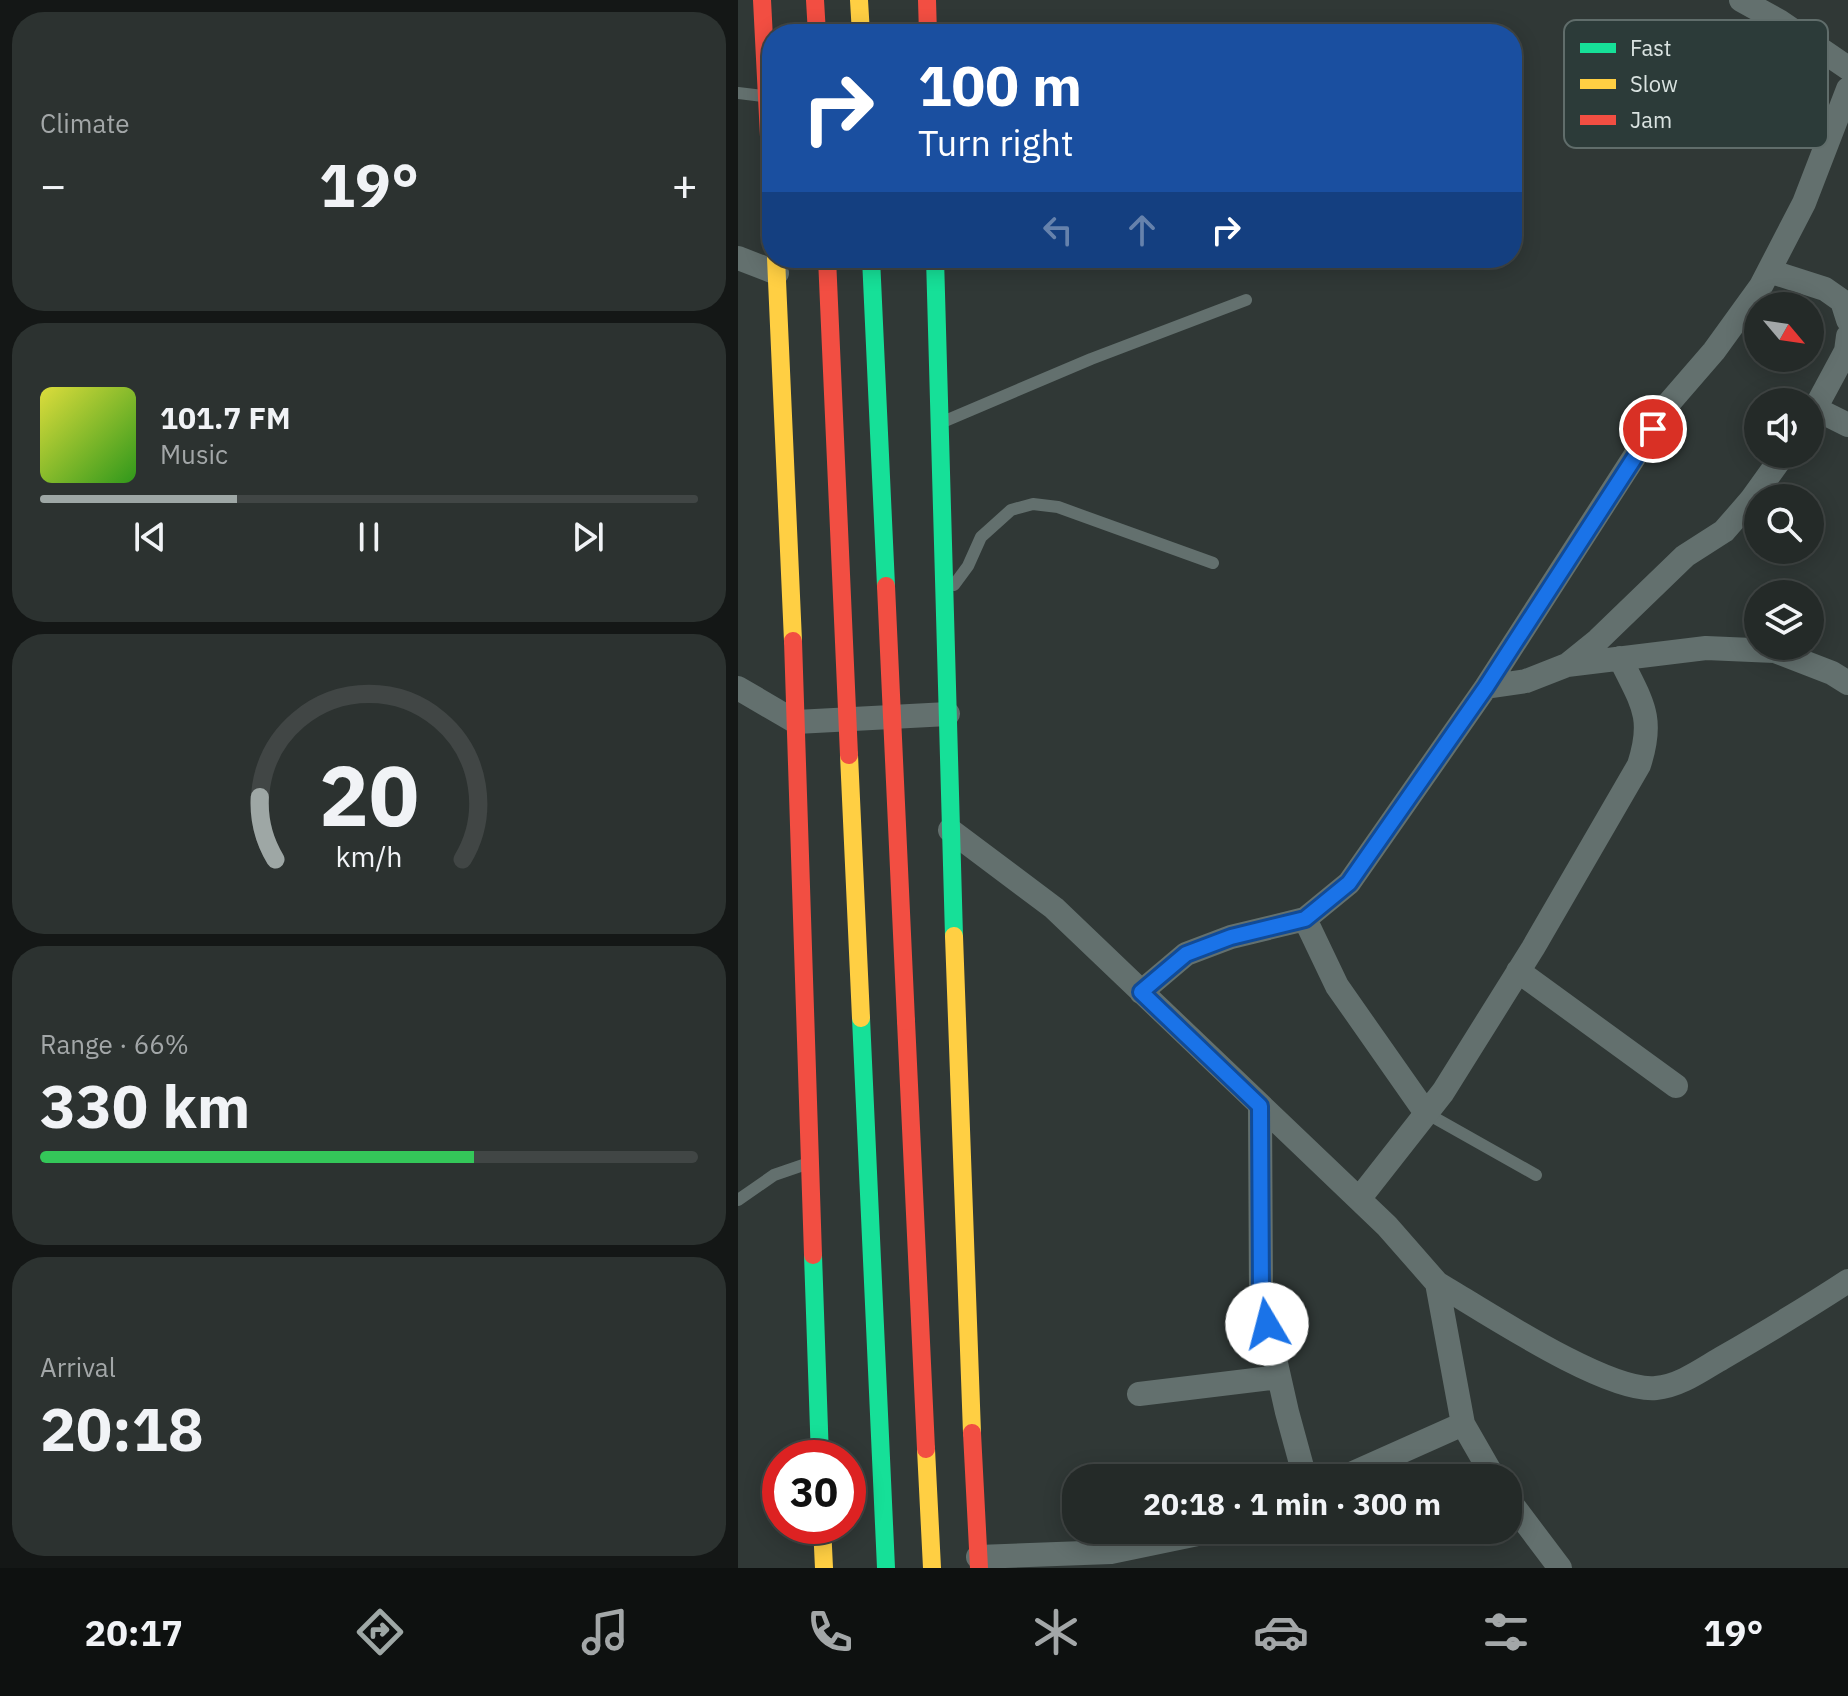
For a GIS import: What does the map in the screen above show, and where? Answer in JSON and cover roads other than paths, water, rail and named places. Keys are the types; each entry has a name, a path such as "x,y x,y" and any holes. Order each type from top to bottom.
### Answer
{"main road":[{"path":"762,0 763,24"},
{"path":"815,0 816,24"},
{"path":"859,0 860,24"},
{"path":"927,0 928,24"},
{"path":"776,268 796,722 819,1440"},
{"path":"827,268 886,1568"},
{"path":"871,268 932,1568"},
{"path":"935,268 950,830 978,1562"},
{"path":"823,1544 824,1568"}],"street":[{"path":"1741,0 1777,20"},
{"path":"1828,54 1848,68"},
{"path":"1828,141 1848,89"},
{"path":"1141,992 1186,954 1231,937 1305,919 1349,883 1486,687 1669,403 1714,351 1761,286 1804,203 1825,148"},
{"path":"738,258 762,263"},
{"path":"1769,271 1825,289 1842,301 1848,320"},
{"path":"1824,392 1846,351 1848,336"},
{"path":"1824,417 1848,425"},
{"path":"1567,665 1598,640 1685,556 1724,531 1774,468"},
{"path":"1486,687 1526,681 1567,665 1706,648 1775,651 1832,673 1848,683"},
{"path":"1359,1199 1443,1092 1639,765 1647,740 1645,713 1620,658"},
{"path":"738,688 796,722 948,714"},
{"path":"950,830 1054,908 1387,1226 1437,1283 1590,1371 1633,1387 1657,1388 1685,1379 1848,1281"},
{"path":"1305,919 1337,986 1426,1113"},
{"path":"1518,971 1676,1086"},
{"path":"1260,1106 1261,1297 1301,1464"},
{"path":"1437,1283 1463,1424 1486,1464"},
{"path":"1139,1394 1279,1377"},
{"path":"1373,1464 1463,1424"},
{"path":"1522,1518 1560,1568"},
{"path":"978,1562 1062,1561 1150,1544"}],"lane":[{"path":"738,93 762,96"},
{"path":"941,422 1091,359 1246,300"},
{"path":"946,592 968,566 981,537 1011,510 1033,504 1058,507 1213,563"},
{"path":"1426,1113 1536,1175"},
{"path":"738,1200 774,1175 811,1163"}]}
